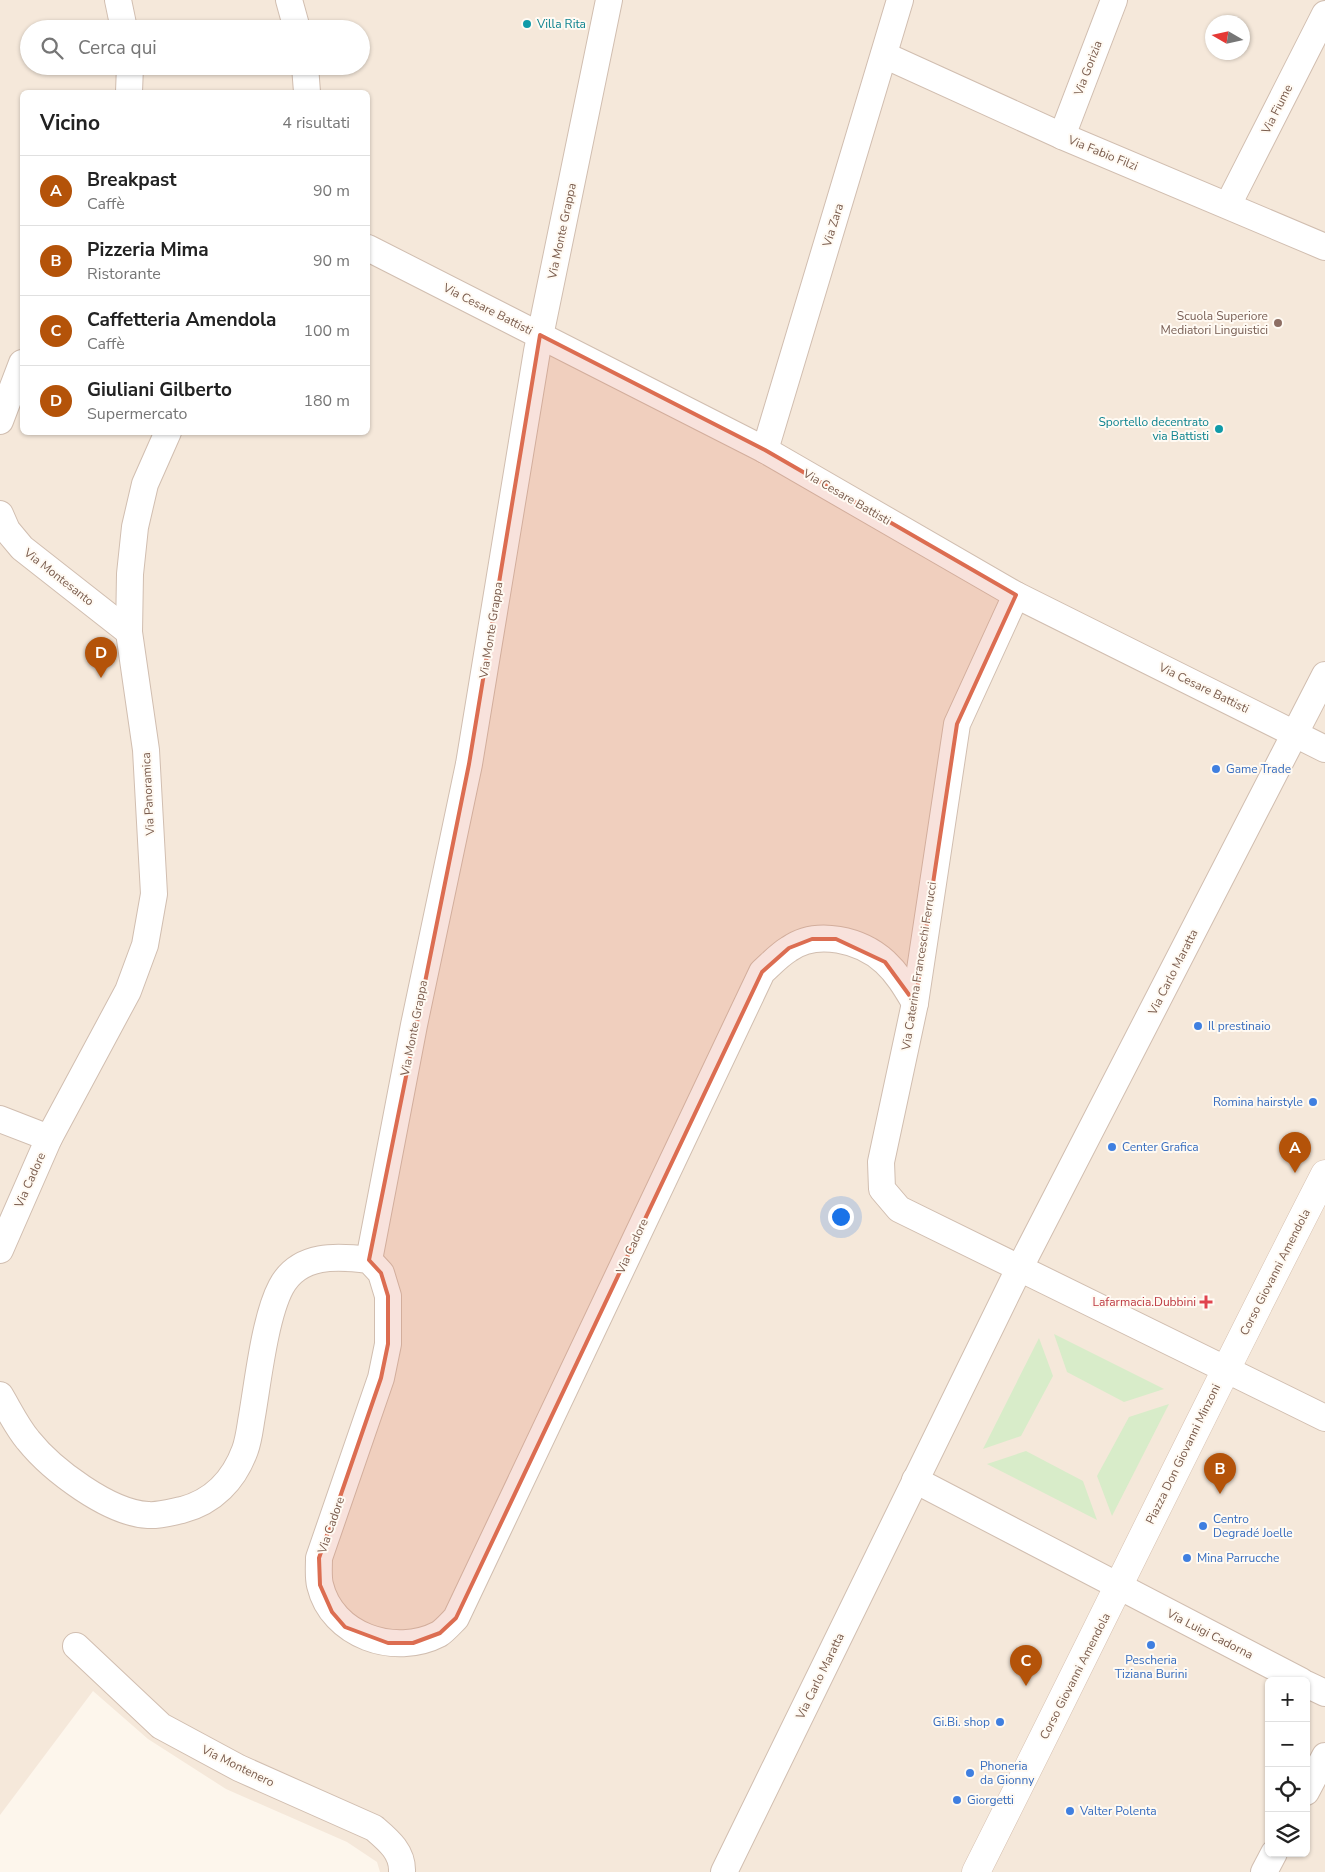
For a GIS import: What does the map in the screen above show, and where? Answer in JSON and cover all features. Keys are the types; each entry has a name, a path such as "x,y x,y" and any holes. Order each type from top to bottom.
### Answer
{"street":[{"path":"118,0 122,20"},
{"path":"289,0 295,20"},
{"name":"Via Monte Grappa","path":"369,1260 414,1025 469,764 540,335 609,0"},
{"name":"Via Zara","path":"765,450 900,0"},
{"name":"Via Gorizia","path":"1062,136 1114,0"},
{"name":"Via Fiume","path":"1228,205 1325,14"},
{"name":"Via Fabio Filzi","path":"884,55 1062,136 1325,247"},
{"path":"129,90 130,75"},
{"path":"306,75 307,90"},
{"name":"Via Cesare Battisti","path":"370,249 765,450 1016,595 1325,749"},
{"path":"0,420 20,368"},
{"name":"Via Panoramica","path":"49,1138 128,992 145,945 154,894 146,750 128,632 130,574 135,527 145,484 167,435"},
{"name":"Via Montesanto","path":"0,514 7,530 22,548 128,632"},
{"name":"Via Caterina Franceschi Ferrucci","path":"1016,595 957,724 915,1003 881,1162 882,1189 899,1209 1020,1268"},
{"name":"Via Carlo Maratta","path":"1020,1268 1325,675"},
{"name":"Via Cadore","path":"369,1260 381,1273 388,1296 388,1344 381,1378 319,1558 320,1585 332,1612 346,1627 366,1638 388,1643 413,1643 440,1633 456,1618 762,972 789,948 812,939 836,939 866,950 885,962 903,982 915,1003"},
{"path":"0,1119 49,1138"},
{"name":"Via Cadore","path":"0,1250 49,1138"},
{"name":"Corso Giovanni Amendola","path":"1224,1369 1325,1174"},
{"path":"0,1395 28,1440 68,1479 95,1496 122,1508 148,1515 196,1506 221,1489 236,1471 246,1448 271,1318 282,1286 296,1271 314,1260 338,1256 369,1260"},
{"path":"1020,1268 915,1480 1119,1588"},
{"name":"Piazza Don Giovanni Minzoni","path":"1020,1268 1224,1369 1119,1588"},
{"path":"1224,1369 1325,1418"},
{"name":"Via Carlo Maratta","path":"724,1872 915,1480"},
{"name":"Corso Giovanni Amendola","path":"976,1872 1119,1588"},
{"name":"Via Luigi Cadorna","path":"1119,1588 1293,1677"},
{"name":"Via Montenero","path":"76,1646 161,1726 239,1768 374,1828 392,1843 402,1864 402,1872"},
{"path":"1310,1686 1325,1693"},
{"path":"1310,1784 1325,1756"},
{"path":"1264,1872 1272,1857"}],"highlighted area":[{"path":"540,335 765,450 1016,595 957,724 915,1003 885,962 836,939 812,939 789,948 762,972 456,1618 440,1633 413,1643 388,1643 345,1627 332,1612 320,1585 319,1558 381,1378 388,1344 388,1296 381,1273 369,1260 469,764"}],"shaded area":[{"path":"0,0 1325,0 1325,1872 380,1872 377,1862 347,1842 226,1789 148,1739 93,1691 0,1815"}],"green space":[{"path":"1054,1334 1164,1389 1124,1402 1067,1372"},
{"path":"1039,1338 1053,1376 1021,1436 983,1449"},
{"path":"1169,1404 1112,1516 1097,1476 1129,1417"},
{"path":"1026,1451 1083,1481 1097,1520 987,1464"}],"place":[{"name":"Villa Rita","path":"527,24"},
{"name":"Scuola Superiore Mediatori Linguistici","path":"1278,323"},
{"name":"Sportello decentrato via Battisti","path":"1219,429"},
{"name":"Giuliani Gilberto","path":"101,678"},
{"name":"Game Trade","path":"1216,769"},
{"name":"Il prestinaio","path":"1198,1026"},
{"name":"Romina hairstyle","path":"1313,1102"},
{"name":"Center Grafica","path":"1112,1147"},
{"name":"Breakpast","path":"1295,1173"},
{"name":"Lafarmacia.Dubbini","path":"1206,1302"},
{"name":"Pizzeria Mima","path":"1220,1494"},
{"name":"Centro Degradé Joelle","path":"1203,1526"},
{"name":"Mina Parrucche","path":"1187,1558"},
{"name":"Pescheria Tiziana Burini","path":"1151,1645"},
{"name":"Caffetteria Amendola","path":"1026,1686"},
{"name":"Gi.Bi. shop","path":"1000,1722"},
{"name":"Phoneria da Gionny","path":"970,1773"},
{"name":"Giorgetti","path":"957,1800"},
{"name":"Valter Polenta","path":"1070,1811"}]}
